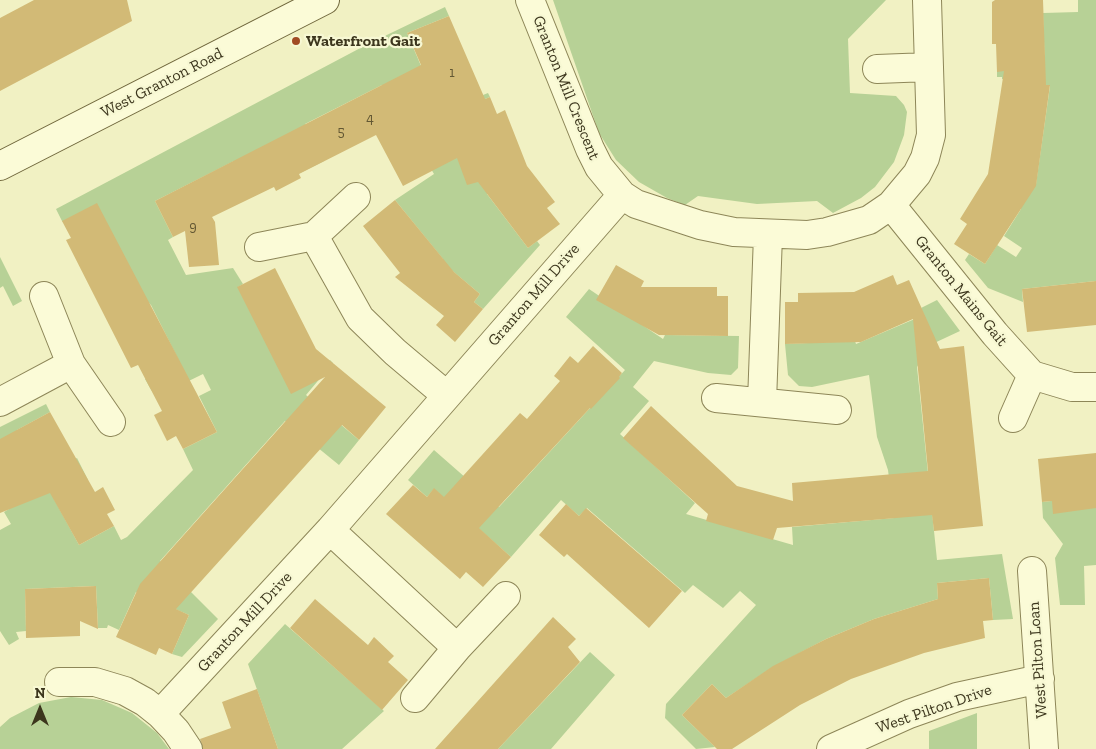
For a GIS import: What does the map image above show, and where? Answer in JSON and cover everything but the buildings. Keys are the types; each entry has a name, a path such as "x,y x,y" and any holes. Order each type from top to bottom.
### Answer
{"street":[{"name":"West Granton Road","path":"0,166 325,0"},
{"name":"Granton Mill Crescent","path":"530,0 590,149 599,167 622,195 636,204 700,225 734,232 807,235 828,232 869,220 891,206 909,187 925,158 931,135 927,0"},
{"path":"877,69 929,67"},
{"name":"Granton Mill Drive","path":"160,714 330,530 622,195"},
{"path":"259,247 314,236 356,197"},
{"name":"Granton Mains Gait","path":"891,206 995,334 1032,375"},
{"path":"762,402 768,234"},
{"path":"314,236 360,318 395,352 446,395"},
{"path":"44,296 71,364 111,422"},
{"path":"0,402 71,364"},
{"path":"1013,418 1032,375 1072,387 1096,387"},
{"path":"716,398 837,410"},
{"path":"330,530 457,648"},
{"name":"West Pilton Loan","path":"1032,571 1044,749"},
{"path":"415,698 457,648 506,596"},
{"path":"59,682 78,680 111,686 145,702 176,731 188,749"},
{"name":"West Pilton Drive","path":"831,749 909,714 957,697 1040,680"}],"green space":[{"path":"553,0 886,0 848,39 850,93 896,96 904,105 907,112 904,135 894,162 875,187 861,198 833,213 817,201 757,204 698,196 685,205 667,198 639,182 616,160 599,133"},
{"path":"1078,0 1096,0 1096,281 1022,289 1023,302 988,288 965,260 969,254 985,264 997,245 1016,257 1022,248 1004,236 1021,209 990,188 1036,184 1050,86 1002,79 1002,77 997,77 997,71 1045,70 1043,13 1078,12"},
{"path":"445,7 449,16 407,33 433,94 483,95 488,93 490,97 440,117 518,169 487,194 528,248 537,241 540,245 483,309 474,302 480,294 449,268 423,299 416,293 443,259 395,200 434,174 382,85 305,124 324,161 252,197 234,161 155,201 173,237 168,240 186,275 233,268 243,284 238,287 324,365 330,360 333,363 306,395 359,440 339,465 285,421 160,561 218,619 182,657 172,654 189,615 136,592 119,630 108,625 107,628 98,628 96,586 25,589 26,631 16,632 19,639 9,645 0,631 0,530 11,524 4,512 9,509 0,492 0,427 46,404 50,412 17,430 43,477 77,458 88,480 54,499 79,545 114,526 121,540 127,537 193,470 183,449 217,432 199,396 211,390 203,374 156,397 145,379 179,361 151,305 62,221 56,209 366,45"},
{"path":"0,257 22,301 13,306 3,286 0,288"},
{"path":"589,289 663,339 665,335 739,336 738,368 731,375 708,373 654,361 633,387 649,401 620,434 695,503 686,514 793,545 792,527 894,518 888,470 877,437 869,375 812,387 799,386 788,375 785,344 855,341 856,344 924,315 921,308 937,300 960,331 930,345 917,367 937,560 1002,554 1013,619 993,620 989,578 937,583 938,599 874,619 826,639 773,667 726,698 712,684 682,715 715,747 696,749 665,718 666,704 756,605 740,591 723,608 693,585 685,593 587,508 579,516 561,500 511,557 434,489 427,497 408,480 434,450 499,507 625,370 566,317"},
{"path":"1096,496 1096,565 1084,566 1085,605 1060,605 1055,558 1063,544 1043,518 1042,502"},
{"path":"285,624 384,711 342,749 278,749 248,664"},
{"path":"590,652 615,675 551,749 498,749"},
{"path":"71,697 102,700 132,713 157,733 169,749 0,749 0,727 10,718 39,703"},
{"path":"977,713 977,749 929,749 929,731"}],"place":[{"name":"Waterfront Gait","path":"296,41"}]}
